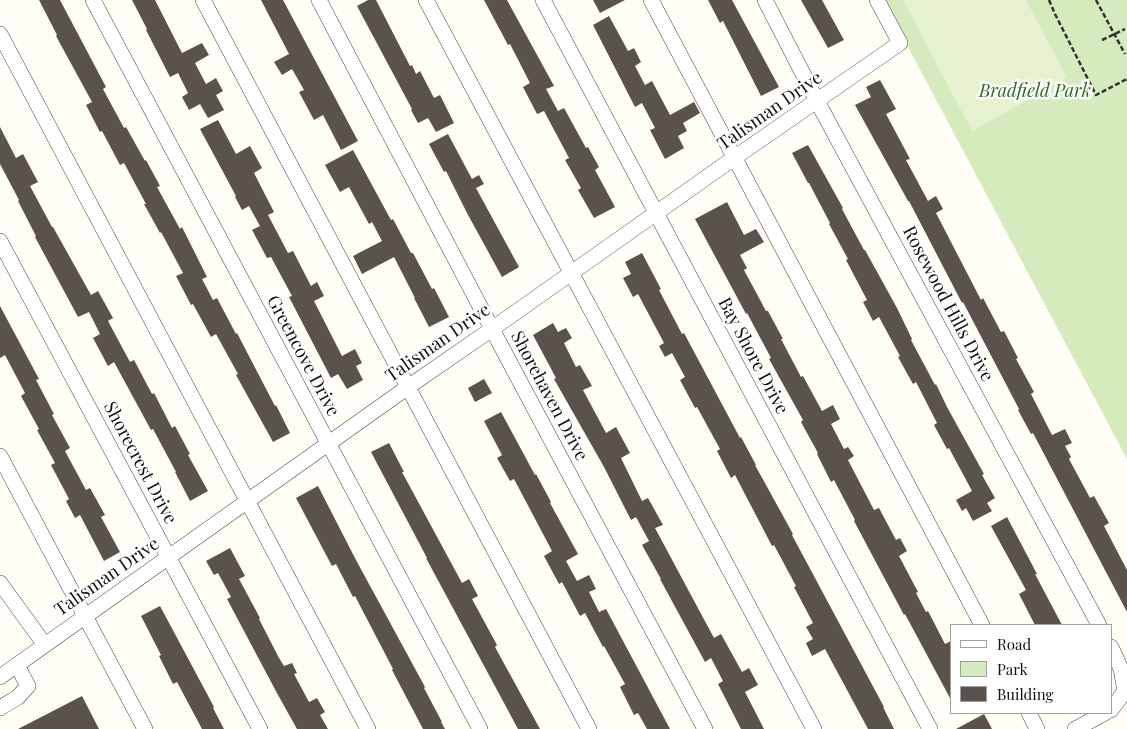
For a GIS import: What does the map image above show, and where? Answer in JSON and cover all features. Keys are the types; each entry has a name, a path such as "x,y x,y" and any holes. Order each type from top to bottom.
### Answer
{"street":[{"name":"Greencove Drive","path":"93,0 480,729"},
{"path":"203,0 589,729"},
{"name":"Shorehaven Drive","path":"319,0 705,729"},
{"path":"426,0 814,729"},
{"name":"Bay Shore Drive","path":"544,0 930,729"},
{"path":"651,0 981,624"},
{"name":"Rosewood Hills Drive","path":"765,0 817,101 1098,624"},
{"name":"Talisman Drive","path":"0,677 408,387 900,43 877,0"},
{"path":"0,34 368,729"},
{"name":"Shorecrest Drive","path":"0,241 260,729"},
{"path":"0,456 145,729"},
{"path":"0,583 45,645"},
{"path":"1112,649 1121,668 1125,691 1112,709"},
{"path":"0,708 18,697 28,686 18,665"},
{"path":"1030,714 1037,729"},
{"path":"1075,729 1103,714"}],"path":[{"path":"1049,0 1096,95 1127,79"},
{"path":"1096,0 1125,54"},
{"path":"1102,40 1125,28"}],"green space":[{"name":"Bradfield Park","path":"883,0 1127,0 1127,459"},
{"path":"903,0 1026,0 1067,78 972,131"}],"building":[{"path":"39,0 60,0 106,87 103,89 124,128 126,127 146,160 160,186 157,187 180,229 182,227 207,277 202,279 213,300 217,298 290,433 273,442 216,334 211,337 193,304 191,305 176,276 183,273 144,204 146,204 124,163 120,165 102,131 100,132 86,105 92,102 56,36"},
{"path":"132,0 155,0 182,53 202,43 209,55 195,63 206,84 216,78 223,91 216,95 224,110 208,118 200,104 189,110 182,97 188,93 178,73 170,77"},
{"path":"261,0 283,0 358,141 341,150 323,115 314,120 299,92 304,90 292,69 282,75 274,62 289,54"},
{"path":"368,0 376,0 410,66 412,65 416,74 420,71 434,98 440,95 454,123 436,132 428,118 418,123 357,6"},
{"path":"484,0 507,0 554,86 546,89 558,111 564,108 586,148 588,147 599,167 595,170 615,207 594,218 578,190 581,188 565,160 569,158 544,111 537,114 523,87 530,83"},
{"path":"593,0 625,0 600,13"},
{"path":"708,0 732,0 779,87 761,96 723,21 720,23"},
{"path":"801,0 822,0 844,40 828,48"},
{"path":"609,16 628,51 634,48 641,62 635,66 645,85 652,81 670,115 694,102 700,113 683,123 687,131 678,136 684,148 665,159 650,130 655,128 642,103 635,107 593,25"},
{"path":"880,80 896,109 886,114 910,159 906,160 928,201 936,196 943,209 936,213 981,300 983,298 1001,332 1004,331 1018,358 1016,359 1034,392 1031,394 1052,435 1065,429 1072,443 1065,446 1071,457 1069,459 1090,498 1094,496 1109,523 1104,526 1127,570 1127,612 1033,433 1031,434 1018,410 909,201 855,105 871,97 866,87"},
{"path":"218,120 236,154 250,146 262,168 254,173 274,212 268,215 288,253 293,251 311,286 317,282 324,296 314,301 342,356 355,349 362,363 356,366 363,380 347,389 338,374 331,378 289,297 292,296 271,257 267,258 252,230 260,226 249,206 242,210 200,129"},
{"path":"0,127 16,158 23,154 38,182 30,186 52,227 91,295 98,291 113,318 108,321 130,362 134,360 172,428 175,426 190,454 188,455 208,491 190,501 153,429 151,430 114,362 108,366 93,338 100,334 89,312 78,317 35,237 19,200 0,164"},
{"path":"448,134 472,179 479,175 484,184 476,188 519,267 502,277 446,171 444,172 429,144"},
{"path":"808,145 897,308 911,340 984,474 982,475 995,498 987,503 992,511 973,521 966,508 962,511 956,500 972,491 949,448 947,449 934,425 937,423 916,382 913,384 898,357 900,356 879,317 873,321 863,302 867,300 846,260 848,259 792,153"},
{"path":"353,150 391,220 393,219 449,317 429,327 394,257 362,274 353,256 382,241 372,222 369,224 349,187 340,192 325,165"},
{"path":"727,202 744,235 756,229 764,242 740,255 747,268 744,270 783,339 781,339 801,377 803,376 822,411 833,405 840,419 831,424 844,449 848,447 854,456 848,460 874,510 879,508 896,540 900,538 907,551 899,556 918,592 916,593 926,612 928,611 945,644 950,642 950,698 854,521 834,480 831,482 801,422 803,420 769,359 771,358 695,219"},
{"path":"642,253 682,334 684,333 741,437 894,729 868,729 825,649 812,656 806,643 813,639 806,627 813,623 794,587 796,586 774,545 772,546 735,475 731,478 717,451 720,449 680,380 685,377 672,353 665,357 659,346 664,343 638,294 633,297 623,278 631,274 625,262"},
{"path":"0,306 39,379 36,380 70,448 65,451 86,490 90,488 105,515 101,517 120,552 104,561 80,515 75,518 66,501 69,499 51,465 55,463 21,396 25,393 5,355 0,358"},
{"path":"553,323 558,332 566,328 572,338 564,343 576,367 580,365 592,386 583,390 606,433 616,427 630,453 621,458 642,501 648,498 663,525 655,528 714,638 721,634 742,672 749,668 758,685 745,692 764,729 741,729 718,684 723,681 711,658 705,662 642,545 649,541 636,517 631,520 604,467 554,379 556,378 533,335"},
{"path":"484,379 492,393 475,402 468,388"},
{"path":"501,412 578,554 566,561 577,581 589,575 596,589 589,592 599,612 606,609 670,729 647,729 638,713 634,715 620,687 625,684 604,646 585,613 580,616 562,582 559,584 544,556 552,551 514,479 510,481 497,458 502,455 484,421"},
{"path":"389,443 404,472 402,472 462,583 469,579 478,596 472,599 497,645 495,647 540,729 518,729 426,558 371,452"},
{"path":"318,486 425,687 445,729 423,729 355,596 353,597 336,564 332,566 296,498"},
{"path":"1007,517 1061,624 1034,624 1019,594 1026,590 991,526"},
{"path":"230,548 245,576 239,579 279,658 284,666 292,663 297,673 294,674 309,702 317,698 325,712 320,715 328,729 297,729 278,695 227,599 231,597 218,573 214,575 206,561"},
{"path":"160,606 224,729 202,729 177,682 173,684 141,616"},
{"path":"82,696 99,729 18,729"},
{"path":"984,714 992,729 956,729"}]}
